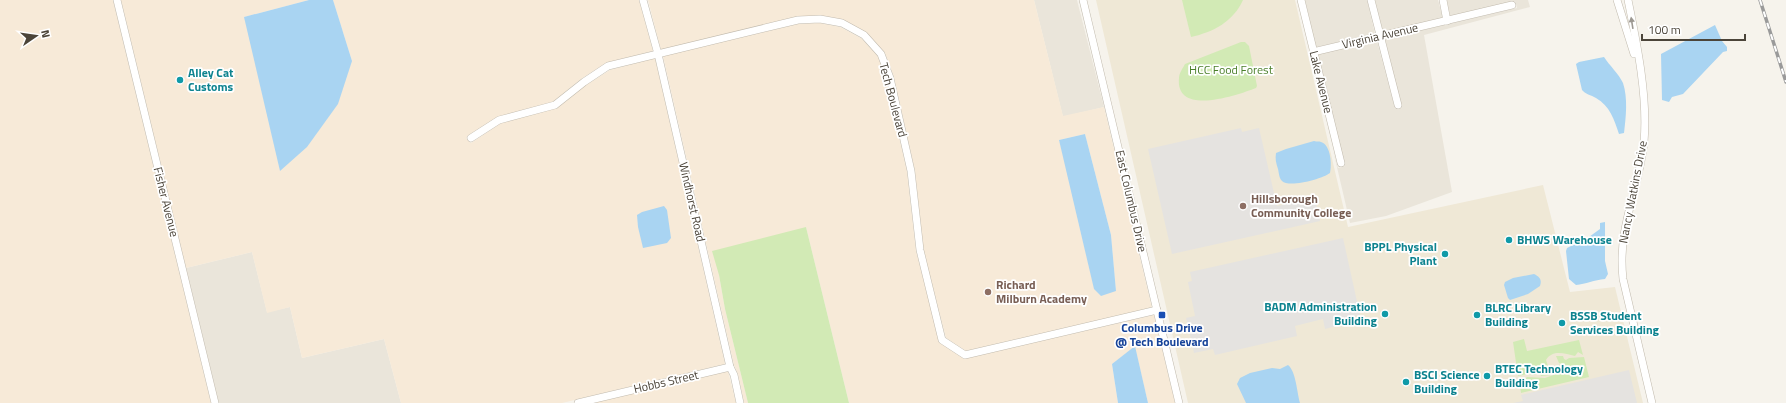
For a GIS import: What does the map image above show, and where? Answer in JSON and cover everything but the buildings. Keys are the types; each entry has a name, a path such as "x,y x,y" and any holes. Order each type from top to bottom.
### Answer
{"street":[{"name":"Fisher Avenue","path":"117,0 215,403"},
{"name":"Windhorst Road","path":"644,0 658,54 730,367 734,375 740,403"},
{"name":"East Columbus Drive","path":"1083,0 1179,403"},
{"name":"Lake Avenue","path":"1301,0 1341,164"},
{"path":"1371,0 1398,105"},
{"path":"1443,0 1447,21"},
{"name":"Nancy Watkins Drive","path":"1618,0 1640,74"},
{"name":"Nancy Watkins Drive","path":"1628,0 1640,74 1645,117 1644,143 1625,222 1621,262 1623,279 1652,403"},
{"name":"Virginia Avenue","path":"1313,52 1512,5"},
{"name":"Tech Boulevard","path":"472,138 499,120 555,105 584,82 608,66 798,20 820,19 842,23 864,35 881,54 890,78 911,172 920,250 942,340 965,355 1157,310"},
{"name":"Hobbs Street","path":"578,403 730,367"}],"shaded area":[{"path":"0,0 113,0 211,403 0,403"},
{"path":"121,0 309,0 244,17 352,61 333,0 639,0 653,51 606,63 581,79 553,102 498,117 466,138 471,143 501,123 556,108 586,85 610,70 655,58 725,364 562,403 401,403 384,339 302,358 290,307 267,313 252,252 186,268"},
{"path":"648,0 1034,0 1063,116 1104,107 1152,308 966,351 946,338 923,249 915,171 894,77 885,53 867,33 843,20 798,17 661,50","holes":["1085,134 1111,235 1116,291 1059,140"]},
{"path":"1034,0 1077,0 1104,107 1063,117"},
{"name":"Hillsborough Community College","path":"1096,0 1295,0 1348,227 1543,185 1570,292 1615,287 1643,403 1188,403"},
{"path":"1305,0 1367,0 1375,34 1316,47"},
{"path":"1375,0 1438,0 1443,18 1383,33"},
{"path":"1447,0 1528,0 1530,7 1424,35 1452,192 1386,216 1350,223 1333,150 1338,168 1345,166 1318,54 1377,41 1395,109 1402,108 1385,39 1517,8 1515,1 1450,16"},
{"path":"820,23 840,27 861,38 878,56 886,79 907,172 916,251 940,343 966,358 1154,315 1175,403 1148,403 1135,347 1112,364 1118,403 849,403 806,227 719,275 725,309 748,403 744,403 663,56 798,24"},
{"path":"1241,128 1242,132 1259,128 1277,206 1315,198 1320,221 1172,254 1148,149"},
{"path":"1343,238 1360,315 1354,316 1355,321 1325,329 1323,319 1295,326 1297,336 1215,355 1213,349 1194,353 1186,318 1195,316 1188,282 1192,281 1190,272"},
{"path":"252,252 267,312 290,307 302,358 384,339 401,403 219,403 186,268"},
{"path":"1629,370 1637,403 1513,403 1523,401 1521,395"},
{"path":"728,371 736,403 593,403"}],"green space":[{"path":"1182,0 1243,0 1234,14 1222,25 1191,37"},
{"name":"HCC Food Forest","path":"1241,42 1245,42 1249,46 1257,86 1256,88 1236,95 1209,100 1197,100 1187,97 1180,90 1179,76 1185,64"},
{"path":"806,227 849,403 748,403 725,309 719,275 712,251"},
{"path":"1524,339 1527,351 1579,340 1583,355 1578,352 1575,356 1563,353 1552,354 1546,360 1551,375 1541,376 1540,373 1537,373 1535,375 1527,374 1518,376 1513,342"},
{"path":"1556,356 1563,356 1566,360 1569,358 1584,357 1589,377 1521,393 1519,378 1524,380 1527,377 1545,378 1559,373 1559,365 1561,364"}],"water":[{"path":"309,0 333,0 352,61 338,104 307,147 280,171 244,17"},
{"path":"1715,25 1722,41 1727,47 1727,51 1723,52 1683,94 1672,97 1669,102 1662,100 1661,54"},
{"path":"1604,57 1617,73 1625,89 1626,108 1624,133 1619,134 1613,118 1605,105 1582,90 1576,64 1579,62"},
{"path":"1085,134 1111,235 1116,291 1101,296 1094,289 1059,140"},
{"path":"1314,141 1324,144 1329,151 1331,160 1330,173 1313,180 1298,183 1291,184 1282,181 1276,163 1276,153"},
{"path":"664,206 667,210 671,238 667,243 643,248 637,215 642,212"},
{"path":"1605,222 1605,261 1608,274 1605,279 1576,285 1569,279 1567,248 1589,237 1600,229 1600,223"},
{"path":"1534,274 1540,279 1540,286 1528,294 1510,300 1508,298 1504,285 1505,282 1513,278"},
{"path":"1135,346 1148,403 1118,403 1112,364"},
{"path":"1288,365 1295,377 1300,403 1246,403 1237,384 1240,378 1250,373 1272,368 1280,369"}],"railway":[{"path":"1760,0 1786,82"}],"place":[{"name":"Alley Cat Customs","path":"180,80"},
{"name":"Hillsborough Community College","path":"1243,206"},
{"name":"BHWS Warehouse","path":"1509,240"},
{"name":"BPPL Physical Plant","path":"1445,254"},
{"name":"Richard Milburn Academy","path":"988,292"},
{"name":"BADM Administration Building","path":"1385,314"},
{"name":"Columbus Drive @ Tech Boulevard","path":"1162,315"},
{"name":"BLRC Library Building","path":"1477,315"},
{"name":"BSSB Student Services Building","path":"1562,323"},
{"name":"BTEC Technology Building","path":"1487,376"},
{"name":"BSCI Science Building","path":"1406,382"}]}
